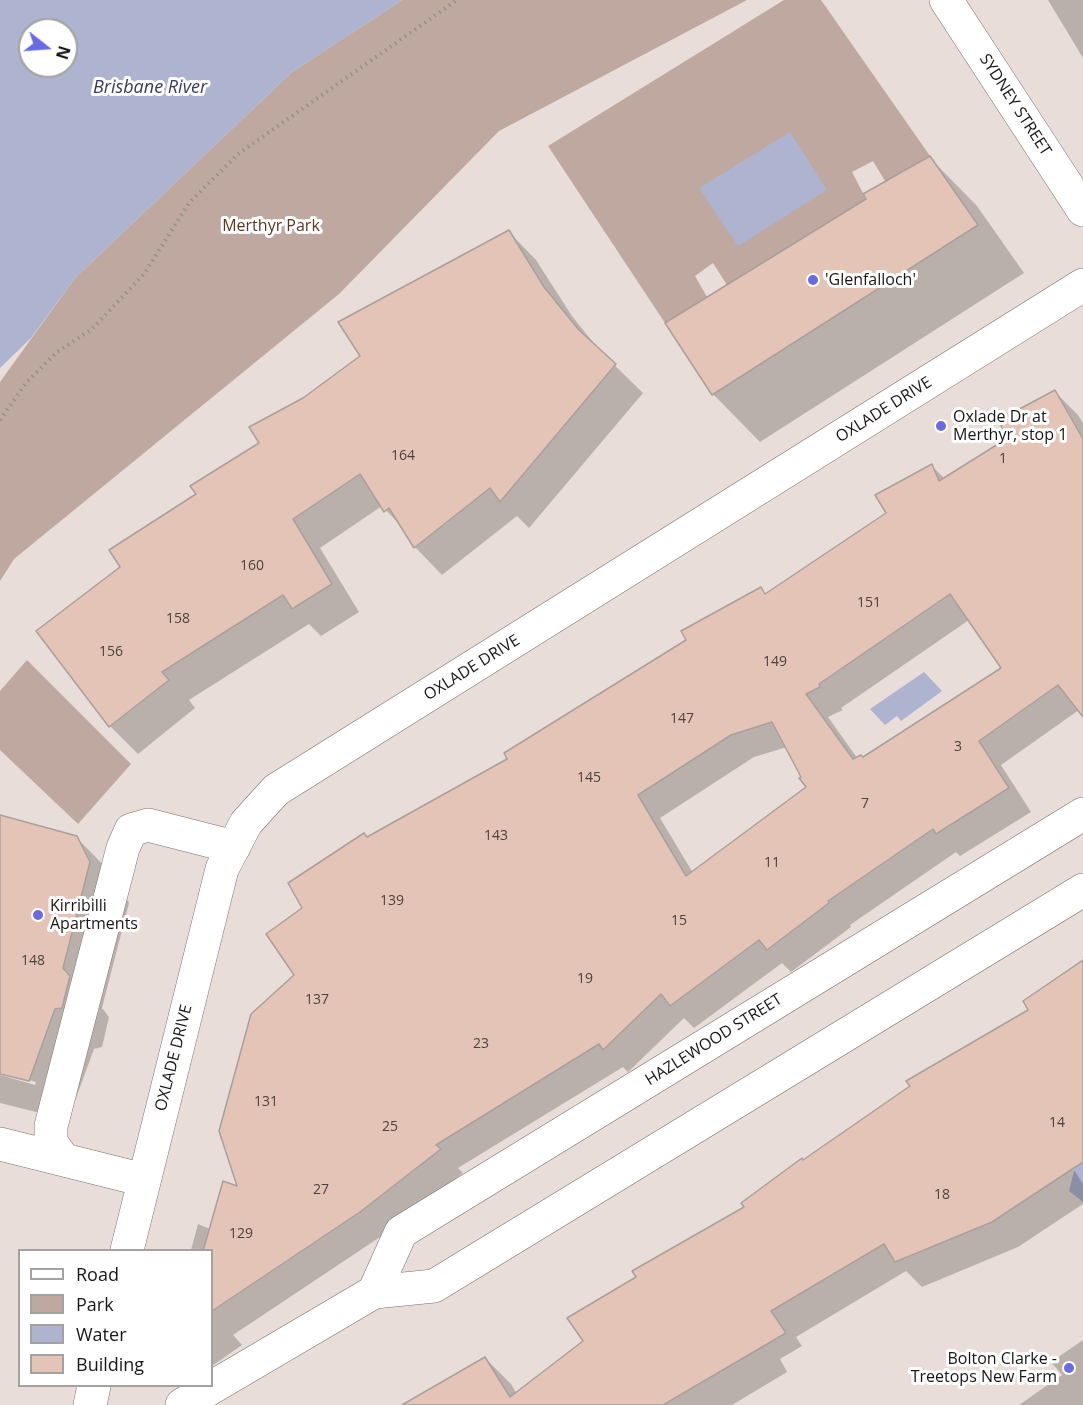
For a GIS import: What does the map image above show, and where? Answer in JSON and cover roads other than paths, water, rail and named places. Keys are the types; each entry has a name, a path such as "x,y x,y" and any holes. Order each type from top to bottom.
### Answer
{"street":[{"name":"SYDNEY STREET","path":"946,0 1083,210"},
{"name":"OXLADE DRIVE","path":"127,1249 222,869 246,823 276,790 1083,285"},
{"name":"HAZLEWOOD STREET","path":"374,1292 401,1232 1083,814"},
{"path":"63,1158 51,1142 51,1126 123,848 131,830 148,825 234,847"},
{"path":"213,1387 374,1292 434,1286 1083,890"},
{"path":"0,1144 144,1180"},
{"path":"90,1405 94,1387"},
{"path":"182,1405 213,1387"}],"water":[{"name":"Brisbane River","path":"0,0 402,0 292,72 75,278 31,338 0,368"},
{"path":"790,132 827,190 738,246 699,188"},
{"path":"924,672 942,691 901,721 897,716 885,725 870,709"},
{"path":"1083,1159 1083,1202 1069,1191 1076,1163"}],"place":[{"name":"'Glenfalloch'","path":"813,280"},
{"name":"Oxlade Dr at Merthyr, stop 1","path":"941,426"},
{"name":"Kirribilli Apartments","path":"38,915"},
{"name":"Bolton Clarke - Treetops New Farm","path":"1069,1368"}],"park label":[{"name":"Merthyr Park","path":"271,226"}]}
